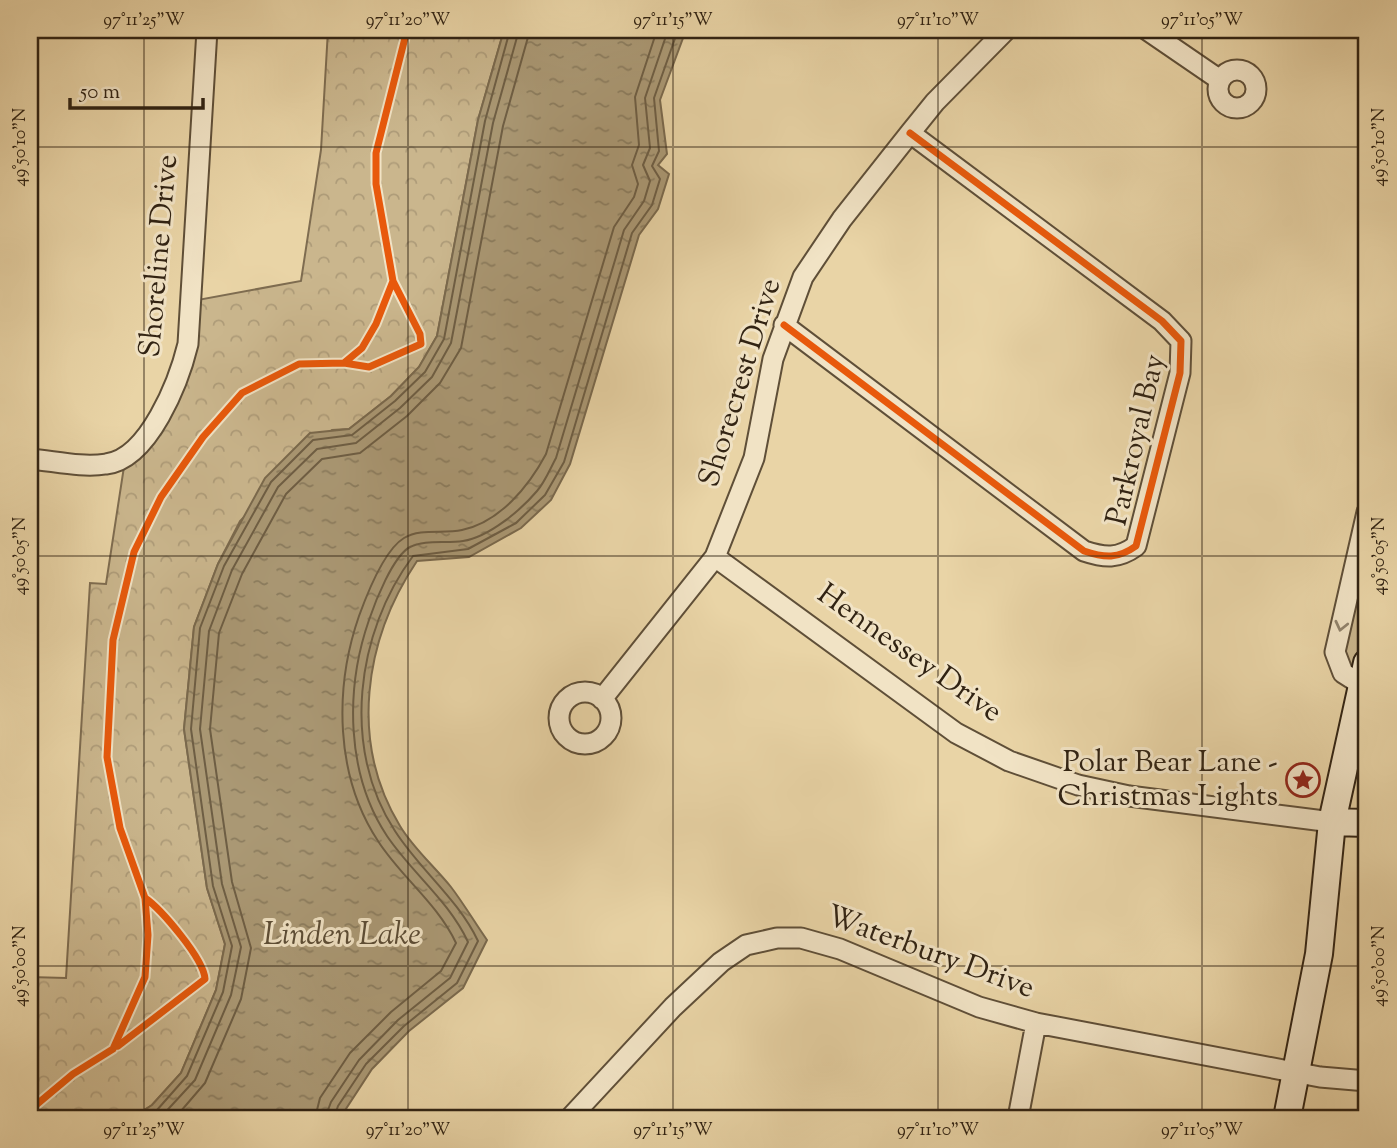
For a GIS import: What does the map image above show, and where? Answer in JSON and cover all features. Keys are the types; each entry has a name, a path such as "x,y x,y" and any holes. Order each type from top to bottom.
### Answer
{"street":[{"name":"Shoreline Drive","path":"30,459 106,465 125,460 148,435 177,379 188,344 190,322 207,30"},
{"name":"Shorecrest Drive","path":"602,699 715,557 754,458 773,359 803,277 842,219 909,132 1006,30"},
{"path":"1147,30 1220,80"},
{"name":"Parkroyal Bay","path":"784,325 1084,551 1103,557 1122,556 1136,546 1180,373 1181,341 1162,320 909,132"},
{"path":"1287,1118 1319,954 1332,822 1365,674 1343,673 1335,652 1367,512"},
{"name":"Hennessey Drive","path":"715,557 956,733 1009,761 1078,785 1129,796 1332,822 1367,823"},
{"name":"Waterbury Drive","path":"569,1118 673,1007 721,962 746,946 776,938 801,938 840,949 979,1007 1036,1023 1295,1072 1367,1081"},
{"path":"1018,1118 1036,1023"}],"green space":[{"path":"328,30 504,30 478,120 437,336 419,367 391,396 349,429 332,430 240,521 218,564 194,627 184,729 207,888 225,944 216,990 181,1073 152,1105 132,1118 30,1118 30,977 66,978 90,583 106,584 125,460 177,379 192,301 301,281 321,150"},
{"path":"1367,542 1367,620 1356,666 1351,669 1342,651"}],"water":[{"name":"Linden Lake","path":"504,30 686,30 660,100 667,154 658,165 669,174 658,209 639,235 570,464 551,500 521,528 469,557 417,561 385,624 375,657 369,726 374,760 384,794 405,834 451,887 487,940 463,988 409,1031 372,1069 340,1118 132,1118 152,1105 181,1073 216,990 225,944 207,888 184,729 194,627 218,564 265,478 310,433 349,429 391,396 419,367 437,336 478,120"}],"cycle path":[{"path":"30,1110 73,1074 113,1049 145,977 148,935 145,898 120,828 107,757 113,640 134,552 161,497 203,437 242,393 299,364 344,363 362,348 376,324 393,281 376,184 376,153 407,30"},
{"path":"784,325 1084,551 1111,556 1136,546 1180,373 1181,341 1162,321 910,133"},
{"path":"344,363 369,367 421,344 420,334 393,281"},
{"path":"118,1046 205,979 190,947 171,923 145,898"}],"place":[{"name":"Polar Bear Lane - Christmas Lights","path":"1303,780"}]}
